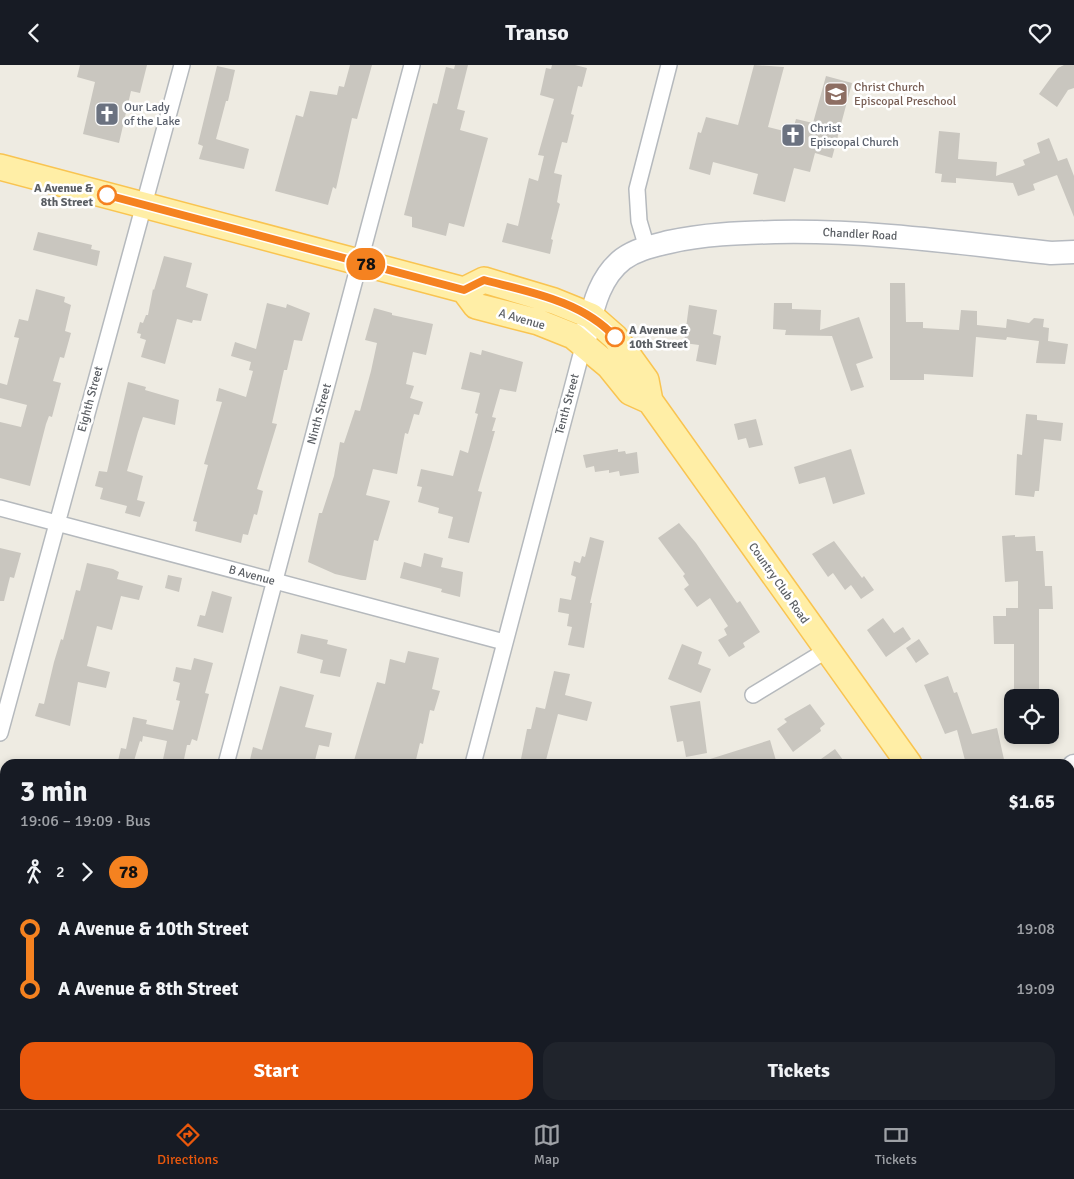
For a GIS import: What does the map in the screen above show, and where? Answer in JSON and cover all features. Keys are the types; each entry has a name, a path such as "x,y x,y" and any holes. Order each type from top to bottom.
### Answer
{"main road":[{"path":"0,167 464,290 484,280 554,301 591,316"},
{"name":"A Avenue","path":"464,290 476,306 538,322 568,333 584,343"},
{"name":"Country Club Road","path":"591,316 615,337 646,380 650,401 905,759"},
{"name":"Country Club Road","path":"584,343 609,366 630,392 650,401"}],"street":[{"name":"Eighth Street","path":"0,733 182,65"},
{"name":"Ninth Street","path":"227,759 412,65"},
{"path":"647,248 639,221 637,189 670,65"},
{"name":"Chandler Road","path":"647,248 710,235 824,232 893,236 1051,253 1074,252"},
{"name":"Tenth Street","path":"474,759 597,296 613,268 630,255 647,248"},
{"name":"B Avenue","path":"0,508 504,642"},
{"path":"754,695 827,650"}],"building":[{"name":"Our Lady of the Lake","path":"80,65 147,65 140,93 131,91 119,143 83,134 95,82 77,77"},
{"path":"350,65 372,65 357,119 352,118 336,189 333,187 328,205 275,191 296,115 303,117 310,91 337,95 339,86 344,87"},
{"path":"455,65 468,65 457,109 465,111 460,130 488,138 464,227 449,223 446,236 412,227 412,217 404,215 433,103 437,104 446,67 454,69"},
{"path":"552,65 575,65 587,68 582,87 578,86 571,114 574,115 567,143 562,142 554,173 562,175 557,202 560,204 551,239 553,240 550,254 502,242 507,223 518,226 529,178 538,181 544,156 538,155 554,99 540,95 546,68 551,69"},
{"name":"Christ Episcopal Church","path":"754,65 784,67 768,127 792,133 796,119 813,123 826,76 852,83 832,158 815,153 810,172 794,168 785,202 753,194 758,174 713,162 710,175 689,169 698,132 701,133 706,117 738,125"},
{"path":"1064,65 1074,65 1074,88 1068,90 1057,107 1039,94 1058,68"},
{"path":"217,66 235,70 216,139 249,149 244,169 199,159 203,146 198,144"},
{"path":"939,131 960,133 958,159 997,162 996,176 1025,165 1023,160 1040,153 1037,143 1049,138 1058,161 1067,158 1074,176 1074,217 1057,175 1033,184 1035,190 1018,196 1013,183 956,178 956,183 941,182 942,174 935,173"},
{"path":"38,232 92,245 91,249 100,251 97,266 33,250"},
{"path":"164,256 192,263 186,287 208,294 201,321 193,320 192,323 177,319 165,364 141,357 146,340 140,338 141,334 137,333 140,322 143,323 146,315 148,315 153,289"},
{"path":"890,283 905,283 906,322 923,322 923,328 959,330 961,310 977,311 977,325 1006,328 1007,319 1029,323 1034,318 1044,319 1043,327 1049,328 1048,341 1068,344 1065,364 1036,363 1039,341 1007,337 1006,340 976,337 973,377 924,374 924,380 890,380"},
{"path":"36,289 65,297 64,302 71,305 65,331 71,333 64,358 60,357 53,381 61,383 52,417 49,416 46,424 30,486 0,478 0,422 21,427 27,405 0,398 0,383 7,385 19,338 14,337 19,319 28,321"},
{"path":"267,303 286,308 287,304 310,313 302,341 294,340 287,370 284,370 272,423 277,424 257,489 263,491 257,515 254,514 248,535 243,534 241,543 195,531 197,522 193,521 208,465 204,464 222,402 216,401 219,388 246,397 253,371 249,370 251,362 231,356 235,342 256,349"},
{"path":"774,303 792,303 792,309 821,310 820,330 859,317 873,358 856,364 864,387 851,391 832,336 785,335 786,330 773,329"},
{"path":"689,305 717,310 713,334 721,336 716,365 696,361 699,345 684,343"},
{"path":"374,308 392,313 392,315 433,324 426,355 413,352 406,384 414,386 410,398 423,402 419,415 414,414 408,434 405,433 397,474 373,469 366,495 390,501 378,541 374,540 366,580 361,580 335,574 308,562 319,513 322,513 334,476 340,442 344,443 355,410 360,411 371,371 377,343 365,340"},
{"path":"482,350 523,362 516,392 500,389 492,417 496,418 492,431 495,431 478,491 482,492 469,543 448,538 453,517 438,513 439,508 418,502 422,487 417,486 421,469 453,476 460,450 468,453 478,414 475,413 480,393 461,389 470,352 481,355"},
{"path":"128,382 146,387 145,390 179,400 175,425 143,417 138,432 127,471 143,476 137,500 145,502 140,517 125,513 127,506 100,499 103,488 95,486 99,471 107,472"},
{"path":"1026,414 1037,415 1037,420 1063,423 1061,441 1044,439 1039,491 1035,491 1034,497 1015,495 1017,454 1022,455"},
{"path":"756,419 763,445 749,448 746,438 738,440 734,424"},
{"path":"618,449 618,452 625,451 626,454 637,452 639,473 620,476 619,471 609,473 609,470 595,472 594,466 586,468 583,455"},
{"path":"851,449 865,494 833,504 825,477 799,484 794,467"},
{"path":"679,523 696,543 737,603 740,601 760,632 743,643 745,647 729,657 718,640 727,635 724,629 728,626 710,598 697,607 684,589 689,585 683,576 685,574 658,538"},
{"path":"1002,536 1035,536 1036,551 1043,551 1045,586 1052,586 1053,609 1039,609 1039,689 1014,689 1014,644 994,644 993,616 1006,616 1006,608 1018,608 1018,581 1005,582"},
{"path":"590,537 604,541 590,603 592,603 584,648 568,645 572,627 567,626 569,614 558,612 560,598 571,600 576,577 571,575 574,561 580,563 582,556 585,557"},
{"path":"834,541 862,578 864,576 874,590 861,599 851,585 845,590 833,573 828,577 812,554"},
{"path":"0,548 21,553 14,578 10,577 4,601 0,601"},
{"path":"424,553 443,558 441,567 463,572 460,597 441,592 442,589 400,578 404,562 421,567"},
{"path":"87,563 113,569 119,572 117,579 143,586 139,600 121,596 112,630 97,626 87,666 110,672 106,688 78,682 70,726 35,716 39,703 44,704 61,639 63,640 76,590 80,591"},
{"path":"168,575 182,578 179,592 165,588"},
{"path":"212,591 232,597 223,633 197,626 200,615 205,616"},
{"path":"883,618 894,633 903,627 911,639 886,657 867,630"},
{"path":"301,634 328,640 327,644 347,649 340,677 320,673 323,660 297,653"},
{"path":"919,639 929,654 916,663 906,648"},
{"path":"682,644 702,652 698,664 711,669 701,693 668,679"},
{"path":"408,651 439,658 432,689 440,691 434,711 430,710 423,744 420,743 416,759 354,759 377,682 385,684 390,659 405,663"},
{"path":"194,658 213,663 205,693 209,694 197,741 192,739 190,745 187,745 184,759 163,759 167,741 143,736 135,759 118,759 121,748 126,749 133,717 147,720 146,724 173,730 180,701 176,700 180,683 173,681 176,667 191,670"},
{"path":"554,671 570,674 565,695 592,702 587,721 558,714 546,759 521,759 527,729 531,729 536,707 545,709"},
{"path":"948,676 954,693 957,692 972,734 997,728 1004,759 965,759 957,730 945,734 924,685"},
{"path":"280,686 314,695 305,727 332,733 329,747 319,745 315,759 250,759 253,747 262,750"},
{"path":"700,701 707,753 686,757 683,741 677,742 670,706"},
{"path":"810,704 825,724 820,728 821,731 793,752 777,729 787,722 784,719"},
{"path":"770,740 776,759 710,759"},
{"path":"835,749 842,759 821,759"}],"bus line":[{"name":"78","path":"107,195 464,290 484,280 572,307 604,325 615,337"}],"place":[{"name":"Christ Church Episcopal Preschool","path":"836,94"},
{"name":"Our Lady of the Lake","path":"107,114"},
{"name":"Christ Episcopal Church","path":"793,135"},
{"name":"A Avenue & 8th Street","path":"107,195"},
{"name":"A Avenue & 10th Street","path":"615,337"}]}
